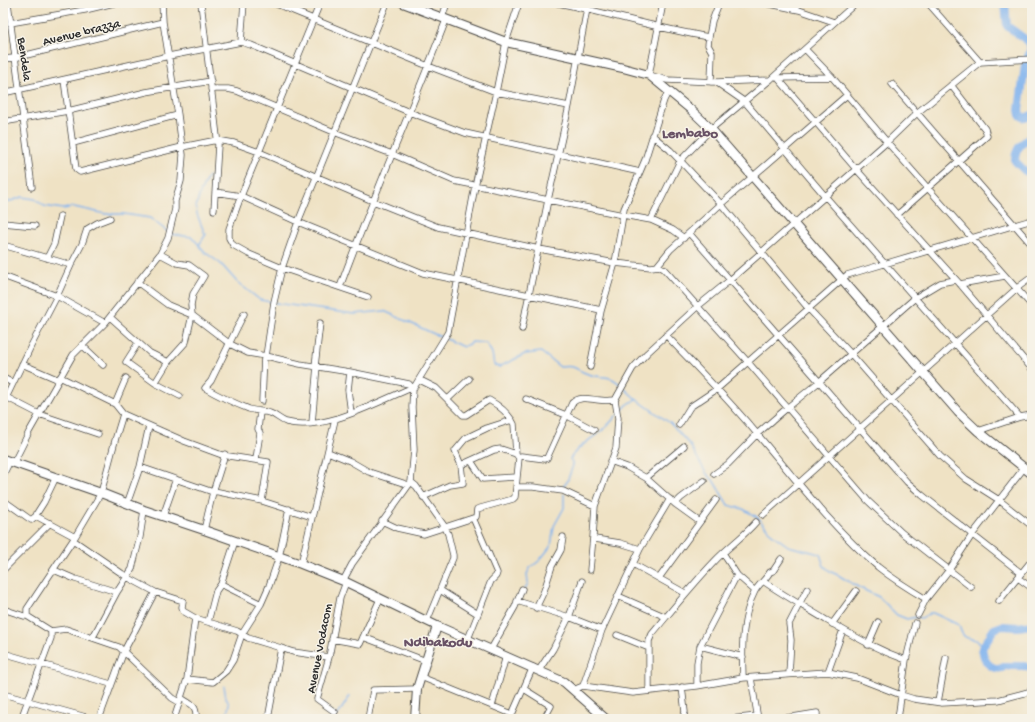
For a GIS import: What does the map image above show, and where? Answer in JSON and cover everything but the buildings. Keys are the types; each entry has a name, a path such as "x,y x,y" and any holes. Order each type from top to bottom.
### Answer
{"street":[{"name":"Bendela","path":"8,3 32,187"},
{"path":"10,23 85,10 114,3"},
{"path":"3,474 9,461 29,432 73,355 82,344 110,317 160,254 168,238 175,209 175,201 181,181 182,147 162,3"},
{"path":"201,3 217,140 214,210"},
{"path":"241,42 244,3"},
{"path":"274,3 496,92 568,106"},
{"path":"320,3 241,196 229,229 229,238 233,245 241,250 282,268 368,297"},
{"path":"262,401 265,356 274,302 282,268 298,222 387,3"},
{"path":"403,3 506,42 667,80 713,82 770,80"},
{"path":"340,287 355,245 428,66 444,19 447,3"},
{"path":"410,484 414,443 412,407 413,390 448,332 456,280 506,42 519,3"},
{"path":"558,3 588,6 679,32 709,37"},
{"path":"649,75 663,3"},
{"path":"713,82 712,52 708,46 712,20 719,3"},
{"path":"765,3 799,10 834,22"},
{"path":"651,220 680,161 711,129 770,80 777,77 805,49 856,3"},
{"path":"928,3 980,62"},
{"path":"522,329 588,6"},
{"name":"Avenue brazza","path":"3,59 14,58 164,22"},
{"path":"3,93 169,56 241,42 250,44 409,112 465,133 640,172"},
{"path":"805,49 832,77 887,142 1032,306"},
{"path":"590,570 595,506 610,461 616,448 618,418 615,400 633,368 647,352 698,306 762,252 950,85 980,62 1028,59"},
{"path":"649,75 690,109 711,129 958,412 978,431 1032,474"},
{"path":"777,77 832,77"},
{"path":"777,77 1032,369"},
{"path":"64,80 76,169 80,172 217,140 234,143 260,152 373,202 438,227 539,249 615,263 651,267 657,266 664,269 747,361 872,505 902,533 971,587"},
{"path":"3,122 68,111 174,86 210,81"},
{"path":"713,82 745,102 825,196 1020,417"},
{"path":"892,84 918,112 1032,245"},
{"path":"897,215 987,136 985,129 950,85"},
{"path":"211,88 228,89 392,154 454,182 623,216 651,220 673,230 684,238"},
{"path":"590,367 601,310 615,263 623,216 668,92"},
{"path":"657,266 670,250 721,204 847,95"},
{"path":"73,143 178,115"},
{"path":"652,135 670,150 721,204 808,308 851,354 940,456 966,479 999,500 1032,526"},
{"path":"215,192 241,196 298,222 423,273 601,310"},
{"path":"47,258 54,244 60,216"},
{"path":"3,404 57,296 70,265 82,244 87,229 110,218"},
{"path":"679,425 690,407 717,388 847,275 1032,220"},
{"path":"3,223 34,226"},
{"path":"689,233 908,482 972,535 1032,588"},
{"path":"3,246 4,245 70,265"},
{"path":"155,383 168,362 186,342 192,315 191,305 193,294 204,276 189,265 177,263 160,254"},
{"path":"3,276 57,296 105,323"},
{"path":"714,474 728,464 757,434 915,298 940,283 1005,276"},
{"path":"763,515 797,483 861,428 1017,288 1032,277"},
{"path":"137,282 168,305 192,315 230,344 248,353 409,384 413,390"},
{"path":"244,314 212,381 205,388 223,398 260,412 272,414 286,422 304,424 335,420 409,389 413,390"},
{"path":"110,317 150,353 168,362"},
{"path":"312,423 320,324"},
{"path":"666,335 717,388 797,483 834,524 878,566 896,580 926,599"},
{"path":"138,343 126,362 155,383 180,396"},
{"path":"82,344 103,365"},
{"path":"22,364 115,404 123,414 184,441 222,455 224,454 268,462 262,501"},
{"path":"350,372 348,390 351,414"},
{"path":"3,378 13,383"},
{"path":"115,404 126,378"},
{"path":"448,399 469,379"},
{"path":"382,521 397,528 424,534 476,517 477,509 513,499 515,497 518,456 514,424 512,420 489,400 466,415 463,415 436,388 420,380"},
{"path":"6,397 39,414 98,434"},
{"path":"461,466 494,450 501,449 518,456 545,459 547,458 566,415 575,400 584,398 615,400"},
{"path":"526,399 566,415 594,430"},
{"path":"256,459 260,432 258,429 260,412"},
{"path":"27,616 28,609 74,539 101,493 123,414"},
{"path":"978,431 1020,417 1032,415"},
{"path":"301,564 335,420"},
{"path":"423,497 450,485 463,483 461,466 455,451 466,438 487,428 512,420"},
{"path":"127,504 140,466 149,426"},
{"path":"646,478 684,446"},
{"path":"328,452 350,461 369,472 416,486 445,527 453,558 427,621"},
{"path":"204,530 213,491 224,454"},
{"path":"9,461 101,493 144,510 301,564 344,582 437,626 564,682 601,717"},
{"path":"470,461 483,479 517,477"},
{"path":"610,461 627,467 646,478 675,504 700,522"},
{"path":"140,466 213,491 262,501 312,516"},
{"path":"918,615 926,599 949,570 972,535 1024,468"},
{"path":"3,500 30,520 36,516 56,477"},
{"path":"163,516 176,479"},
{"path":"675,504 704,482"},
{"name":"Avenue Vodacom","path":"335,712 317,699 329,657 344,582 352,564 410,484"},
{"path":"516,487 533,487 563,491 595,506"},
{"path":"583,686 602,630 640,549 670,499"},
{"path":"659,578 716,500"},
{"path":"187,679 213,682 226,671 233,660 242,634 269,586 278,557 289,509"},
{"path":"93,637 117,592 132,569 140,537 144,510"},
{"path":"36,516 50,523 127,576 155,592 183,601 183,611 195,618 237,631 248,638 293,652 329,657"},
{"path":"468,639 492,581 497,573 473,518"},
{"path":"649,691 649,641 652,634 685,593 723,553 756,522"},
{"path":"3,570 50,523"},
{"path":"536,608 544,591 552,566 561,550 563,537"},
{"path":"593,537 595,539 640,549"},
{"path":"208,622 216,591 221,584 235,541"},
{"path":"723,553 737,576 755,591"},
{"path":"743,678 742,657 745,618 755,591 770,572 773,571 781,559"},
{"path":"999,601 1032,560"},
{"path":"633,564 685,593"},
{"path":"54,570 75,579 117,592"},
{"path":"697,686 697,663 700,646 737,576"},
{"path":"421,677 492,706 511,717 524,689 536,669 553,649 569,617 582,581"},
{"path":"763,581 868,645 906,660"},
{"path":"221,584 260,604"},
{"path":"491,649 522,589"},
{"path":"789,674 791,640 789,624 807,589"},
{"path":"440,590 478,614"},
{"path":"832,624 856,591"},
{"path":"99,719 124,651 155,592"},
{"path":"618,596 666,617"},
{"path":"332,639 360,644 380,598"},
{"path":"517,601 569,617 602,630"},
{"path":"3,610 27,616 51,631 66,629 119,647 172,698 194,706 197,712 196,719"},
{"path":"174,719 187,679 195,618"},
{"path":"868,645 878,622"},
{"path":"898,719 906,660 915,624"},
{"path":"415,719 417,689 437,626"},
{"path":"828,672 842,630"},
{"path":"21,719 51,638 51,631"},
{"path":"617,635 649,648"},
{"path":"363,637 426,661"},
{"path":"700,646 742,657"},
{"path":"268,719 281,648"},
{"path":"3,653 111,684"},
{"path":"492,706 506,656"},
{"path":"938,702 946,658"},
{"path":"574,690 583,686 633,693 697,686 743,678 828,672 857,678 914,699 938,702 998,700 1032,691"},
{"path":"730,719 758,717 751,678"},
{"path":"682,687 685,712 682,719"},
{"path":"368,719 373,690 417,689"},
{"path":"524,689 551,706 544,719"},
{"path":"3,694 93,719"},
{"path":"780,719 817,713 817,719"}],"waterway":[{"path":"1005,3 1007,26 1029,42 1031,48 1025,65 1019,110 1020,115 1025,118 1032,115"},
{"path":"1032,136 1020,146 1015,156 1015,161 1025,171 1032,174"},
{"path":"199,245 206,234 197,214 196,207 200,193 208,176"},
{"path":"3,201 8,202 22,197 35,199 44,206 63,209 74,207 106,214 124,214 150,218 168,232"},
{"path":"171,234 192,237 206,253 221,264 237,282 260,300 272,302"},
{"path":"275,303 354,314 384,311 443,338"},
{"path":"446,339 463,347 472,342 486,343 492,353 494,365 499,367 525,354 541,352 560,367 573,367 593,376 608,377 621,385"},
{"path":"624,388 636,399 670,423 690,445 706,473 713,480 728,505 743,509 757,517 773,535 788,546 820,554 824,566 831,572 879,597 897,615 907,619 916,617 922,618 930,613 933,613 959,625 963,635 967,638 977,640 982,648"},
{"path":"619,414 627,405 636,399"},
{"path":"562,488 567,482 573,465 570,459 573,454 605,428 616,416"},
{"path":"524,591 528,583 527,574 530,568 539,561 551,546 554,526 564,508 564,494"},
{"path":"1032,625 1018,627 1002,626 994,629 982,648 986,662 991,666 996,668 1002,668 1005,666 1024,666 1032,669"},
{"path":"224,686 226,698 229,704 226,719"},
{"path":"332,719 339,713 350,696"}],"district":[{"name":"Lembabo","path":"690,132"},
{"name":"Ndibakodu","path":"438,641"}]}
